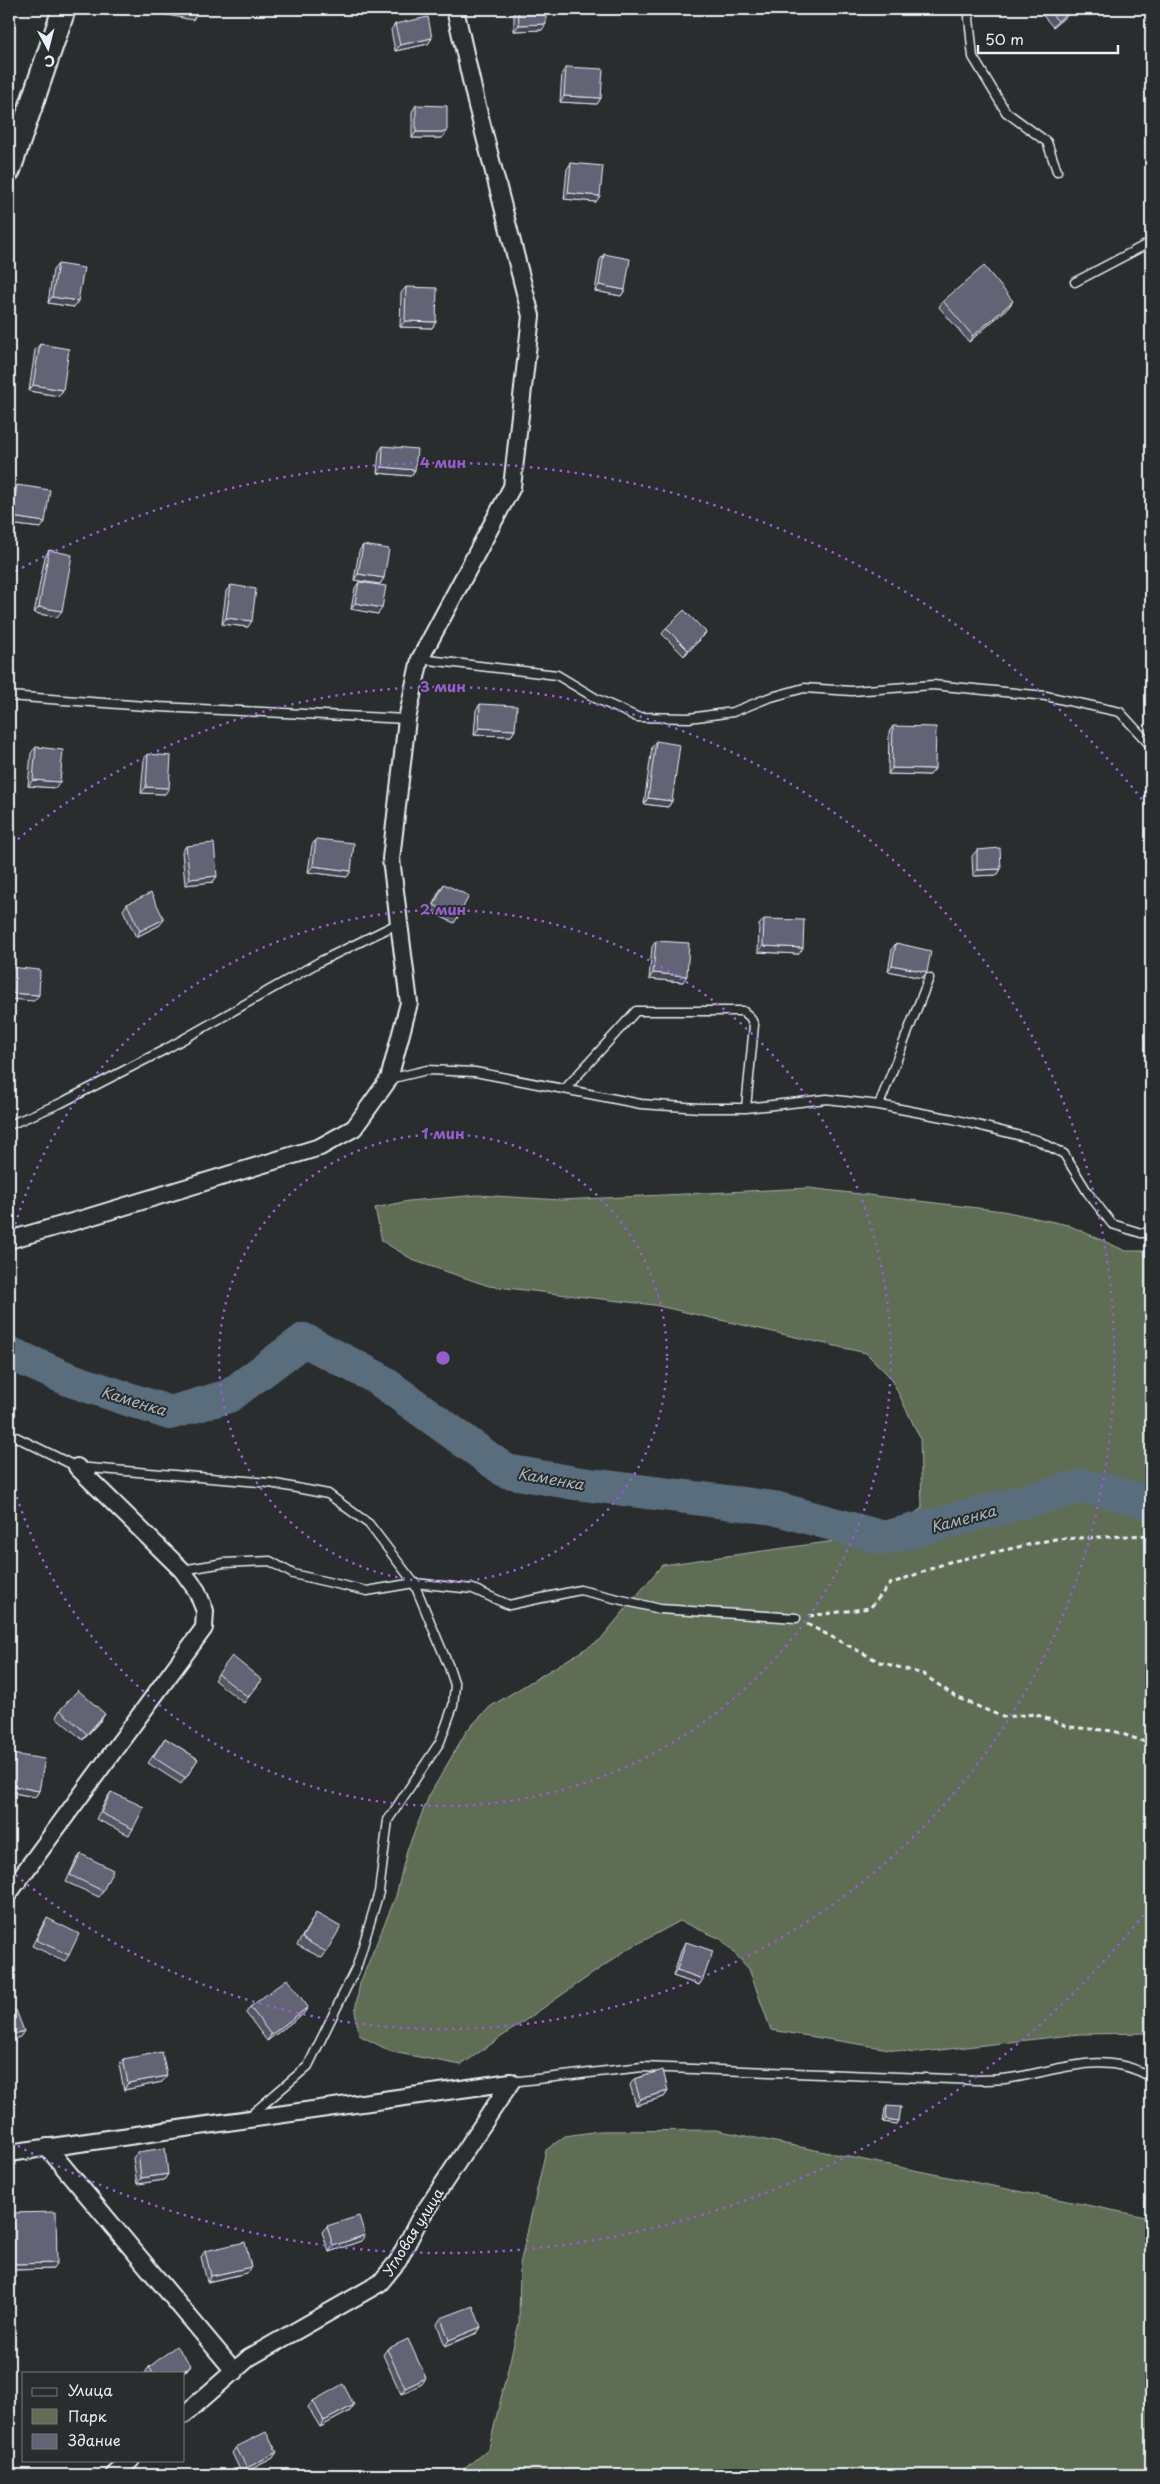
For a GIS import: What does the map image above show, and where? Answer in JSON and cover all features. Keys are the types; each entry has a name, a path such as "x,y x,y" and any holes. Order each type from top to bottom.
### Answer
{"main road":[{"path":"9,170 64,9"}],"street":[{"path":"9,1240 320,1147 354,1128 389,1079 409,1003 391,859 407,719 420,659 512,487 531,316 476,102 455,9"},
{"path":"9,1893 204,1628 204,1612 197,1592 182,1570 77,1466"},
{"path":"9,2153 511,2082"},
{"name":"Угловая улица","path":"185,2414 250,2357 380,2284 398,2261 419,2220 511,2082"},
{"path":"47,2148 235,2372"},
{"path":"114,2475 129,2462"}],"lane":[{"path":"970,9 969,18 974,57 1006,112 1047,142 1057,171"},
{"path":"1075,282 1151,242"},
{"path":"420,659 557,675 597,700 637,717 689,718 733,712 768,698 804,688 852,691 932,685 1046,696 1120,712 1151,746"},
{"path":"9,696 159,707 407,719"},
{"path":"9,1126 60,1104 148,1058 253,1001 321,961 399,922"},
{"path":"879,1105 929,978"},
{"path":"565,1089 636,1011 743,1011 750,1017 754,1025 746,1108"},
{"path":"389,1079 427,1070 475,1072 641,1104 700,1108 746,1108 826,1099 879,1105 953,1119 1037,1140 1064,1154 1088,1193 1112,1224 1141,1234 1151,1233"},
{"path":"9,1437 16,1437 77,1466 270,1483 328,1494 369,1524 414,1583 449,1667 455,1685 454,1706 440,1742 388,1820 379,1892 357,1966 308,2066 246,2120"},
{"path":"182,1570 224,1562 270,1561 292,1574 367,1591 414,1583 473,1589 509,1604 580,1590 660,1609 796,1618"},
{"path":"511,2082 642,2067 976,2080 1009,2079 1095,2062 1135,2068 1151,2077"}],"path":[{"path":"796,1618 870,1608 890,1584 948,1562 1054,1539 1151,1535"},
{"path":"796,1618 880,1662 923,1674 956,1696 1003,1717 1035,1714 1069,1727 1114,1731 1151,1744"}],"green space":[{"path":"809,1188 1003,1211 1068,1225 1126,1251 1151,1251 1151,2033 1080,2034 914,2053 771,2030 749,1969 721,1939 680,1921 628,1949 461,2065 392,2052 359,2035 355,2011 360,1983 396,1896 407,1850 429,1796 467,1730 491,1706 600,1640 662,1565 864,1537 900,1524 922,1508 920,1438 891,1378 866,1353 654,1305 489,1286 415,1261 382,1241 375,1208 408,1201 478,1195 561,1200"},
{"path":"716,2130 1151,2218 1151,2475 457,2475 489,2448 519,2323 520,2264 546,2150 565,2136 599,2131"}],"building":[{"path":"172,9 198,9 197,13"},
{"path":"518,9 546,9 546,24 519,25"},
{"path":"1046,9 1072,9 1058,21"},
{"path":"428,17 432,38 400,45 395,24"},
{"path":"566,67 603,69 601,98 564,96"},
{"path":"416,105 447,106 447,132 416,132"},
{"path":"571,163 603,166 600,196 568,193"},
{"path":"604,254 630,259 625,290 599,285"},
{"path":"58,264 84,268 78,301 52,297"},
{"path":"984,266 1013,301 973,336 943,301"},
{"path":"406,287 437,288 436,322 405,321"},
{"path":"40,344 69,349 63,390 33,385"},
{"path":"383,446 417,449 415,470 382,467"},
{"path":"17,485 50,490 45,522 12,517"},
{"path":"363,545 389,549 384,578 358,574"},
{"path":"49,550 72,555 62,611 39,607"},
{"path":"359,582 386,586 382,608 355,603"},
{"path":"231,585 256,589 252,621 226,618"},
{"path":"684,610 706,632 688,650 666,628"},
{"path":"480,704 517,706 515,730 479,728"},
{"path":"893,726 936,727 935,769 892,768"},
{"path":"656,741 680,745 672,801 648,798"},
{"path":"36,747 63,750 60,782 33,780"},
{"path":"148,754 171,756 169,788 146,787"},
{"path":"316,839 354,843 351,871 313,866"},
{"path":"214,843 217,876 190,879 186,846"},
{"path":"1000,848 1001,869 977,870 977,850"},
{"path":"444,884 469,896 458,917 434,905"},
{"path":"151,893 164,919 140,931 127,904"},
{"path":"764,919 804,920 803,948 763,946"},
{"path":"656,941 689,943 687,976 653,973"},
{"path":"896,943 931,951 927,972 892,965"},
{"path":"9,967 40,970 39,995 9,993"},
{"path":"232,1656 262,1680 248,1697 218,1674"},
{"path":"78,1690 105,1714 87,1734 60,1710"},
{"path":"165,1738 198,1759 186,1778 153,1757"},
{"path":"11,1754 45,1759 39,1791 9,1785"},
{"path":"111,1792 144,1807 133,1829 101,1813"},
{"path":"81,1854 113,1870 103,1891 70,1875"},
{"path":"316,1913 341,1927 326,1952 302,1938"},
{"path":"47,1918 79,1934 69,1955 36,1940"},
{"path":"686,1942 713,1951 703,1979 677,1970"},
{"path":"287,1979 308,2007 271,2035 250,2007"},
{"path":"16,2010 24,2031 9,2036 9,2012"},
{"path":"162,2052 167,2076 128,2083 123,2059"},
{"path":"663,2070 668,2091 640,2099 634,2079"},
{"path":"887,2106 901,2107 899,2121 886,2119"},
{"path":"165,2148 168,2174 141,2178 138,2152"},
{"path":"56,2212 57,2263 11,2264 9,2213"},
{"path":"359,2216 365,2235 333,2246 327,2226"},
{"path":"245,2242 251,2267 211,2276 205,2251"},
{"path":"473,2306 481,2327 449,2340 441,2318"},
{"path":"408,2339 426,2378 405,2388 387,2349"},
{"path":"176,2346 191,2365 182,2372 152,2372 149,2367"},
{"path":"343,2384 354,2405 324,2421 313,2401"},
{"path":"266,2432 277,2452 247,2468 236,2447"}],"waterway":[{"name":"Каменка","path":"9,1353 68,1379 170,1413 229,1396 304,1340 377,1378 506,1471 575,1483 774,1508 884,1538 1084,1486 1151,1502"}]}
